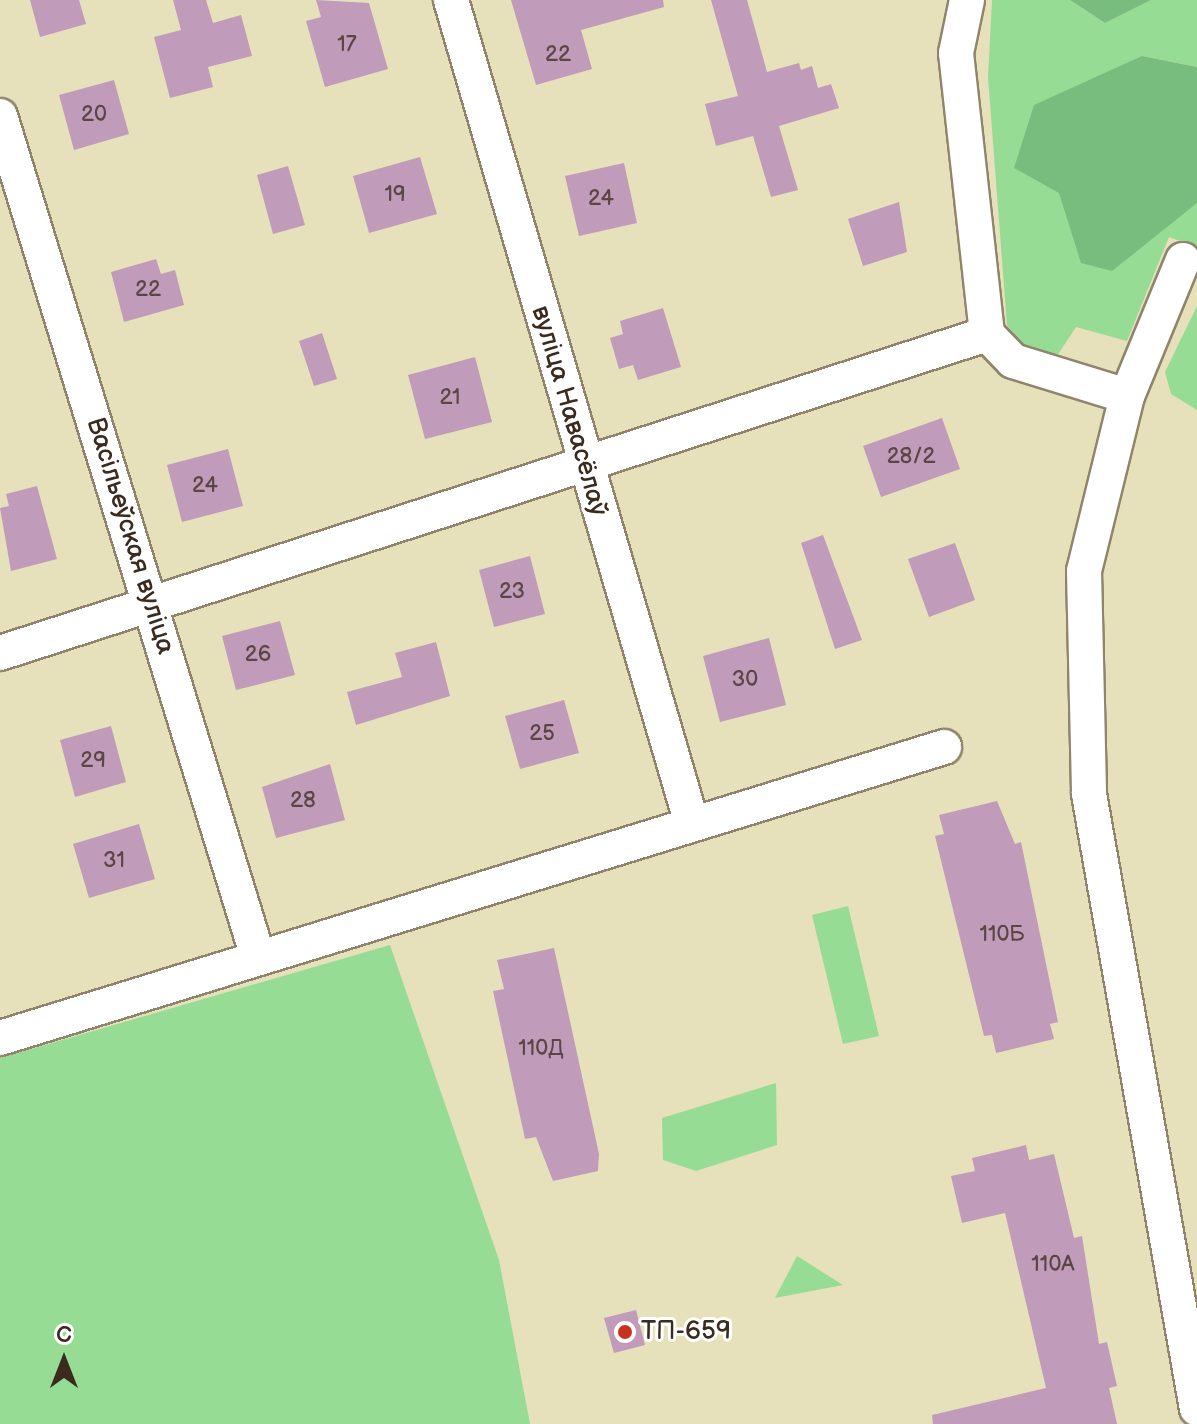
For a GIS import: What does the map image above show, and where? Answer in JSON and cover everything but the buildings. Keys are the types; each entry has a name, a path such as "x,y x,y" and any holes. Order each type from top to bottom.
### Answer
{"street":[{"name":"вуліца Навасёлаў","path":"451,0 691,821"},
{"path":"967,0 956,53 987,334 1013,361 1127,396"},
{"name":"Васільеўская вуліца","path":"0,116 258,957"},
{"path":"1183,260 1127,396 1084,571 1089,794 1197,1409"},
{"path":"0,653 150,599 987,334"},
{"path":"0,1038 691,821 944,747"}],"green space":[{"path":"992,0 1070,0 1105,23 1151,0 1197,0 1197,67 1142,56 1014,168 1159,229 1197,203 1197,247 1169,237 1127,341 1076,327 1055,359 1026,351 1007,325 988,77"},
{"path":"1070,0 1151,0 1105,23"},
{"path":"1142,56 1197,67 1197,203 1112,271 1081,263 1059,193 1014,168 1034,105"},
{"path":"1197,306 1197,410 1171,394 1165,372"},
{"path":"848,906 879,1036 843,1044 812,915"},
{"path":"390,945 499,1260 530,1424 0,1424 0,1058"},
{"path":"776,1083 777,1145 696,1171 663,1160 662,1118"},
{"path":"797,1256 843,1285 775,1298"}],"place":[{"name":"ТП-659","path":"625,1332"}]}
